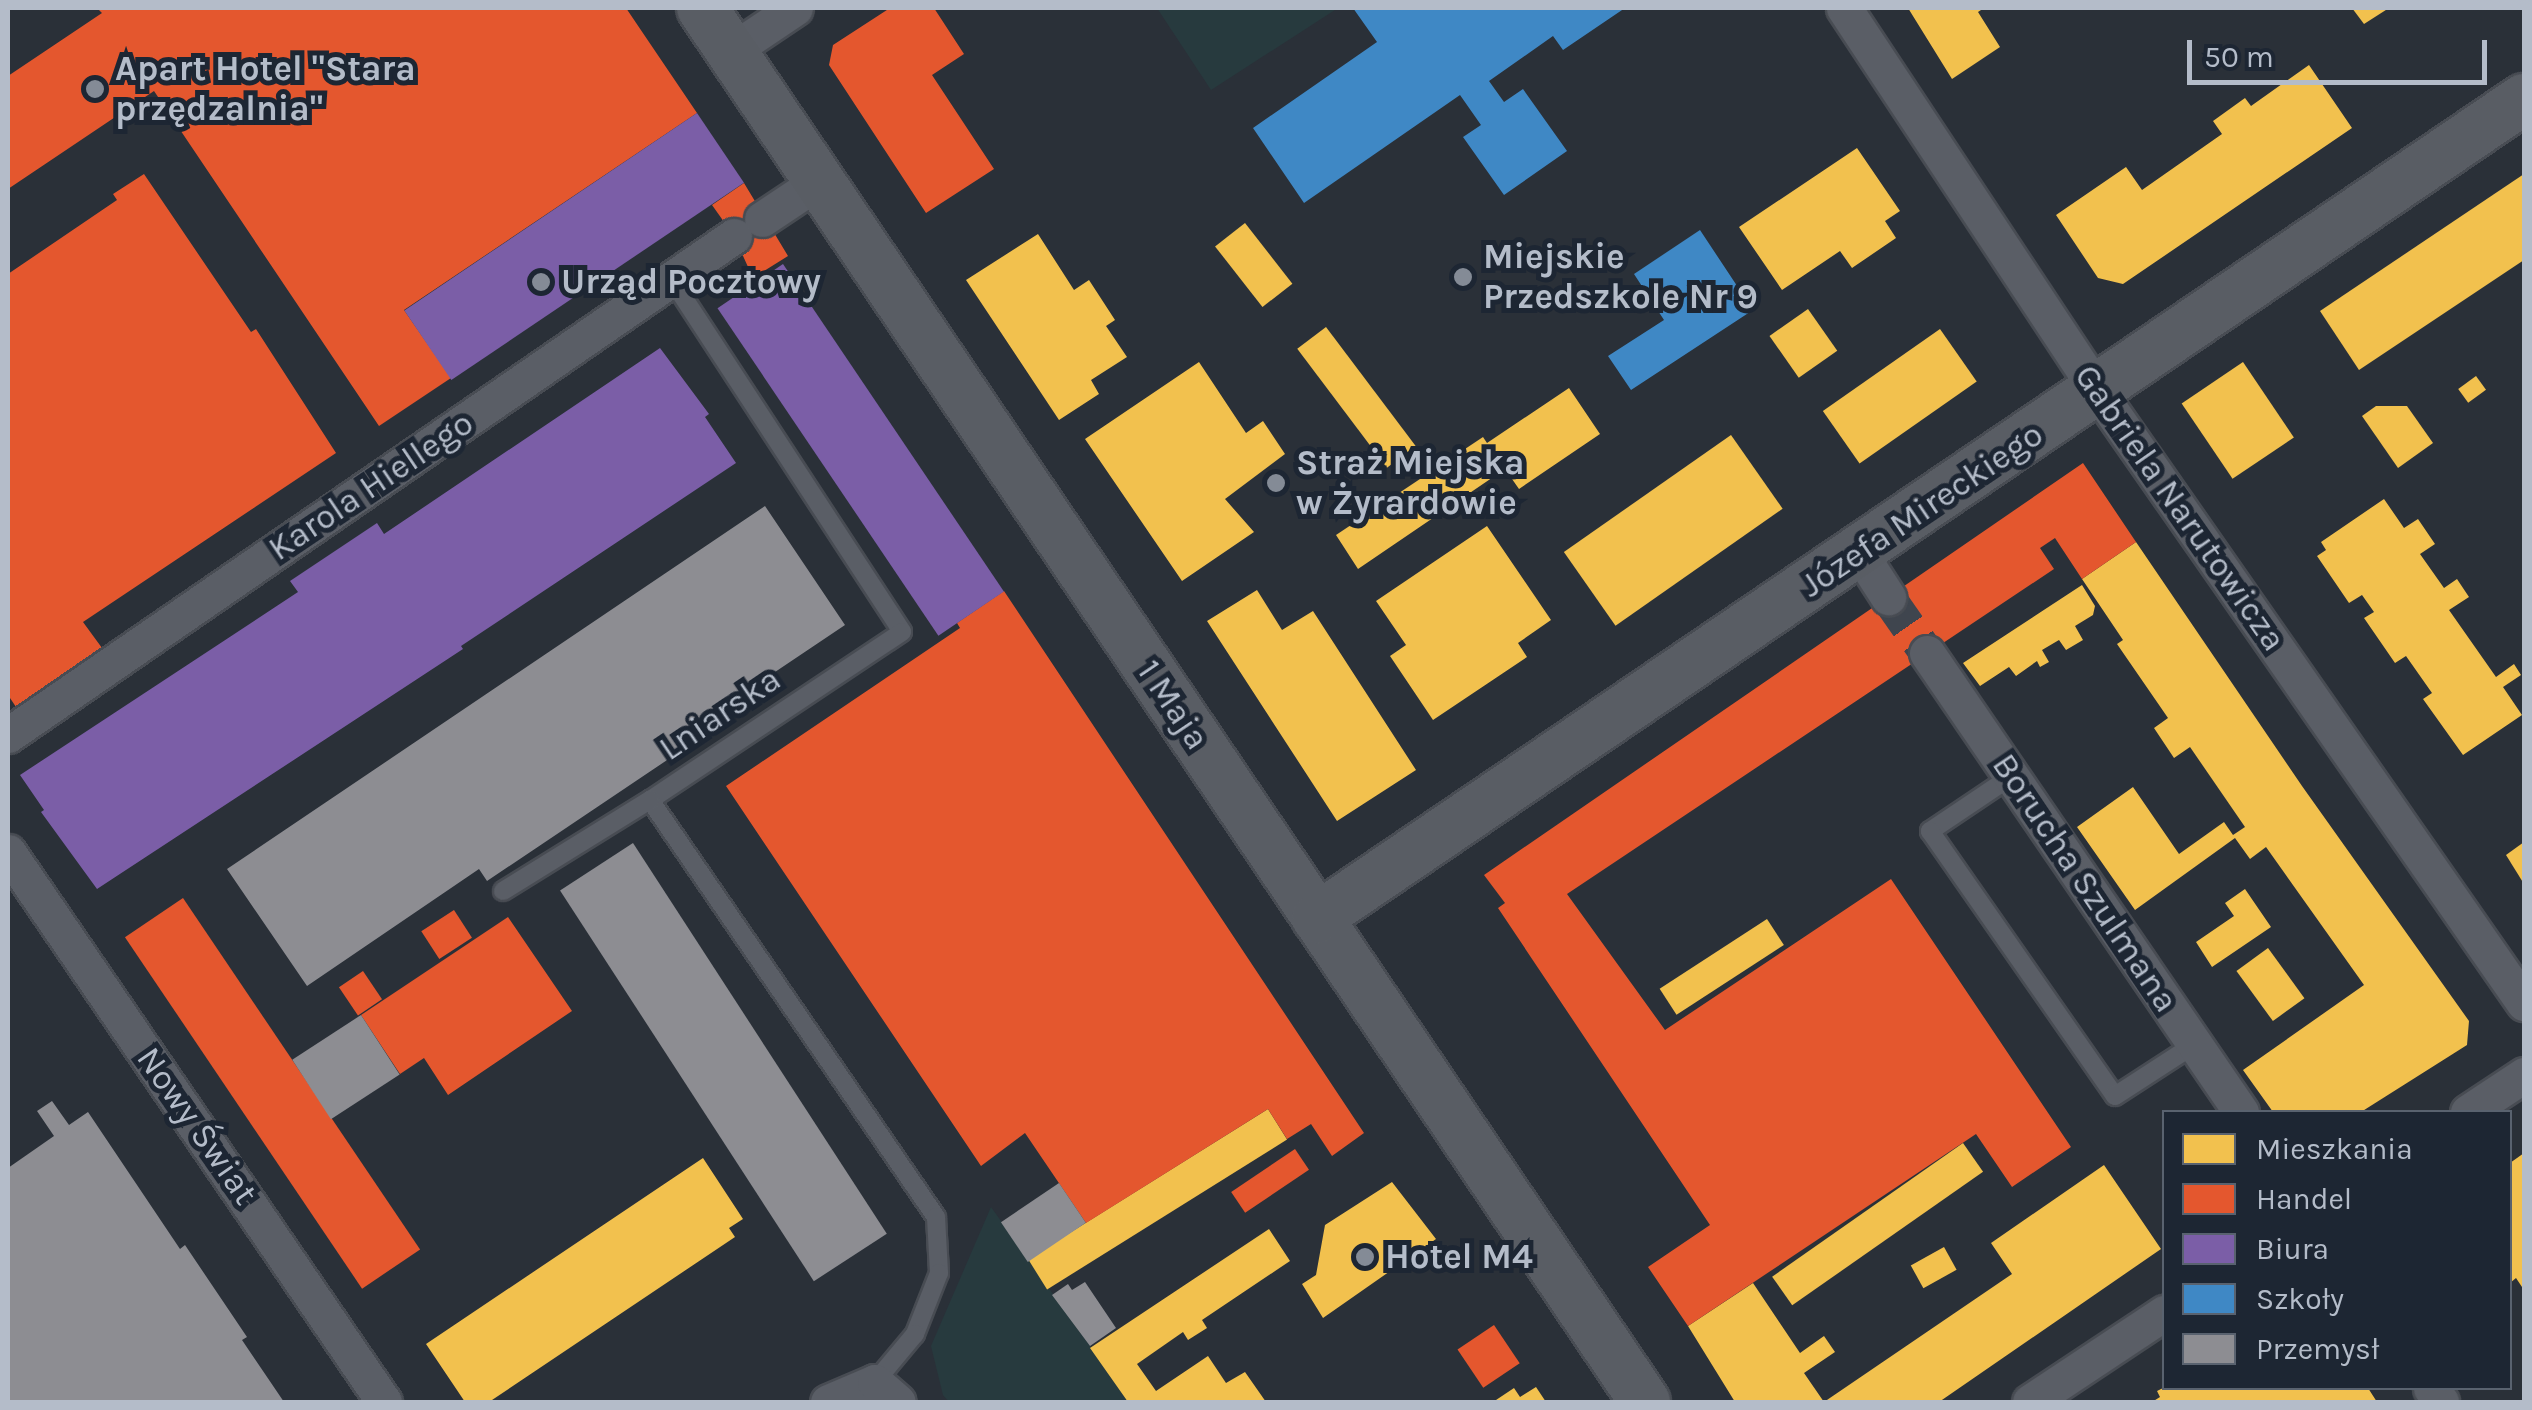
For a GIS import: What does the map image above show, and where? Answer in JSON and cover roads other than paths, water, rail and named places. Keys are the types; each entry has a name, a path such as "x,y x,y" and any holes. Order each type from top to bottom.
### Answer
{"street":[{"name":"1 Maja","path":"702,8 1644,1402"},
{"path":"732,51 795,8"},
{"name":"Gabriela Narutowicza","path":"1844,8 2098,392 2524,1003"},
{"name":"Józefa Mireckiego","path":"1317,918 2098,392 2524,99"},
{"name":"Karola Hiellego","path":"8,735 818,181"},
{"path":"1859,552 1888,597"},
{"name":"Borucha Szulmana","path":"1927,653 2241,1110"},
{"name":"Nowy Świat","path":"8,852 384,1402"},
{"path":"2471,1110 2524,1074"},
{"path":"2030,1402 2162,1314"},
{"path":"828,1402 887,1392"}],"lane":[{"name":"Lniarska","path":"672,280 902,632 650,800 936,1217 939,1274 887,1392"},
{"path":"2012,776 1930,830 2115,1096 2195,1044"},
{"path":"502,891 650,800"}],"tunnel":[{"path":"1888,597 1927,653"}],"place":[{"name":"Apart Hotel \"Stara przędzalnia\"","path":"95,89"},
{"name":"Miejskie Przedszkole Nr 9","path":"1463,277"},
{"name":"Urząd Pocztowy","path":"541,282"},
{"name":"Straż Miejska w Żyrardowie","path":"1276,483"},
{"name":"Hotel M4","path":"1365,1257"}]}
